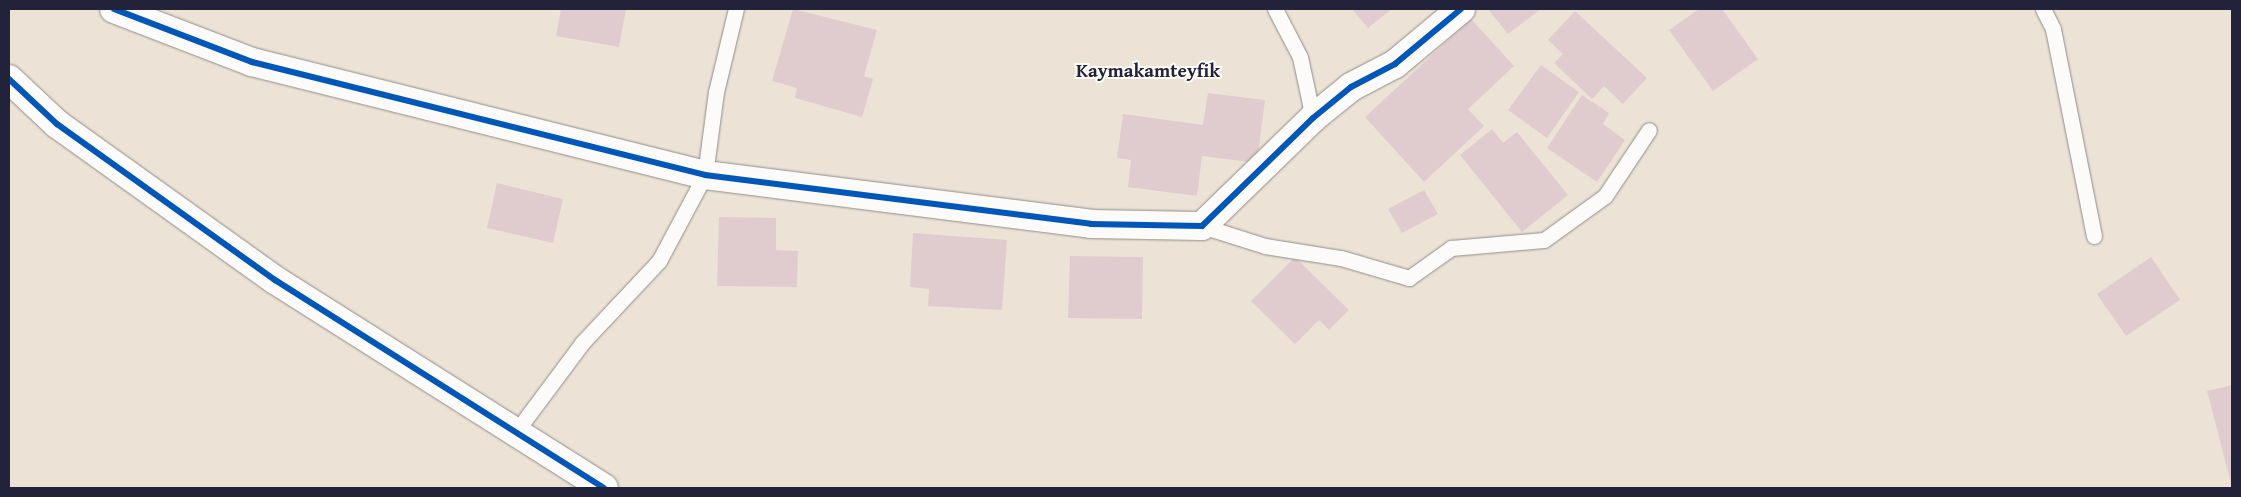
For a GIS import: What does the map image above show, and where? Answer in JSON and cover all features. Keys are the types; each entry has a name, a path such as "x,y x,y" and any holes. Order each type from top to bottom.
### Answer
{"street":[{"path":"114,9 252,62 705,175 1091,224 1202,226 1313,118 1351,87 1394,64 1461,9"},
{"path":"9,79 56,124 275,280 514,433 604,488"}],"lane":[{"path":"514,433 582,343 659,261 705,175 716,92 736,9"},
{"path":"1275,9 1300,57 1313,118"},
{"path":"2043,9 2053,29 2094,236"},
{"path":"1202,226 1264,246 1340,258 1409,278 1451,248 1544,240 1605,196 1649,130"}],"building":[{"path":"561,9 626,9 619,47 556,36"},
{"path":"793,9 877,30 864,76 873,79 862,117 795,98 797,88 772,81"},
{"path":"1352,9 1392,9 1368,28"},
{"path":"1488,9 1541,9 1508,34"},
{"path":"1699,9 1722,9 1758,59 1713,91 1669,30"},
{"path":"1575,11 1647,78 1623,104 1604,86 1592,99 1554,63 1563,54 1548,40"},
{"path":"1471,19 1514,66 1468,109 1484,126 1424,182 1365,117"},
{"path":"1541,65 1579,92 1547,138 1508,110"},
{"path":"1208,93 1265,100 1257,163 1202,156 1197,196 1128,187 1131,160 1117,158 1123,114 1203,125"},
{"path":"1582,95 1609,113 1603,124 1625,140 1597,182 1547,148"},
{"path":"1492,129 1503,143 1517,132 1568,195 1522,232 1460,155"},
{"path":"497,183 563,199 553,243 487,228"},
{"path":"1424,190 1438,214 1402,233 1388,209"},
{"path":"719,217 776,218 776,250 798,251 797,287 717,286"},
{"path":"913,233 1007,240 1002,310 928,306 929,289 910,287"},
{"path":"1070,256 1143,257 1142,319 1068,318"},
{"path":"1295,257 1349,310 1329,330 1319,320 1295,344 1251,301"},
{"path":"2151,257 2180,300 2126,336 2097,294"},
{"path":"2232,385 2232,487 2207,391"}],"cycle path":[{"path":"114,9 252,62 705,175 1091,224 1202,226 1313,118 1351,87 1395,64 1461,9"},
{"path":"9,79 57,124 275,280 604,488"}],"district":[{"name":"Kaymakamteyfik","path":"1148,71"}]}
